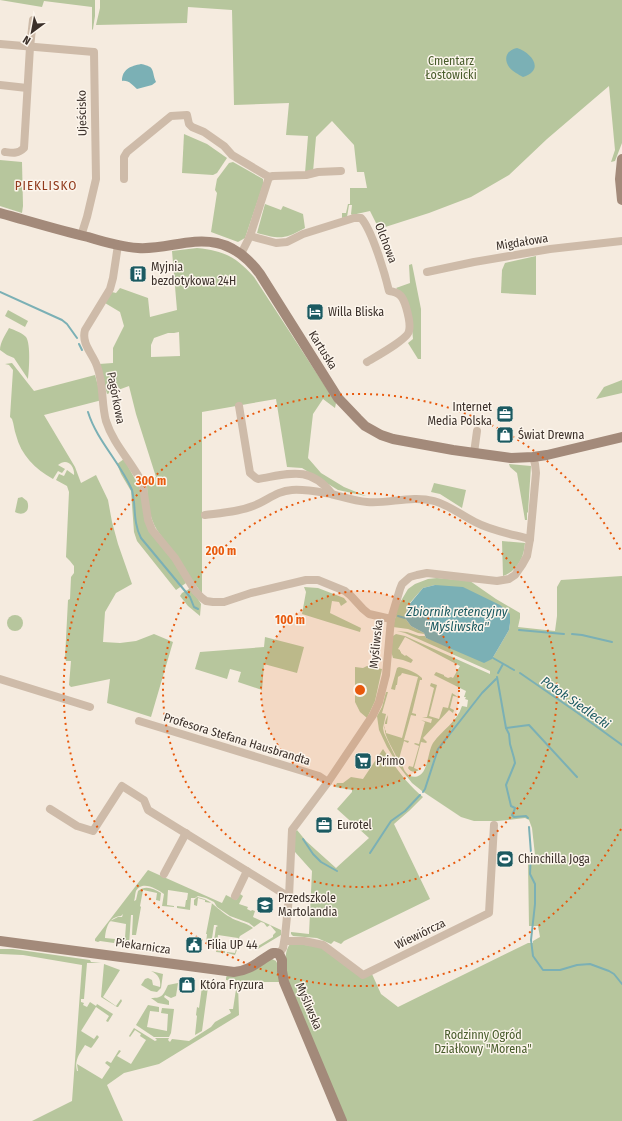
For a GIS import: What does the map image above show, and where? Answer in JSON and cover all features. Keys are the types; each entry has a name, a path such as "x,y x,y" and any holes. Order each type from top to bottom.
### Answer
{"street":[{"path":"5,152 21,152 24,148 27,88 33,20"},
{"name":"Ujeścisko","path":"0,44 94,52 96,179 81,236"},
{"path":"0,85 27,88"},
{"path":"124,179 124,157 127,152 171,116 187,115 189,124 192,127 204,132 224,146 232,155 269,177 306,175 318,172 341,170"},
{"path":"622,159 620,174 622,200"},
{"path":"241,254 250,236 269,177"},
{"name":"Kartuska","path":"0,213 118,245 144,249 188,242 208,241 226,246 241,254 260,274 338,398 365,426 386,437 511,458 533,457 622,437"},
{"name":"Olchowa","path":"250,236 276,243 287,242 303,234 354,218 361,218 365,222 375,246 389,291 398,293 403,298 407,310 409,329 409,333 403,339 367,362"},
{"name":"Migdałowa","path":"427,272 474,262 542,251 622,241"},
{"name":"Pagórkowa","path":"118,245 110,290 85,330 85,344 97,366 102,385 102,404 106,421 112,435 140,479 143,487 148,520 152,530 175,558 195,591 206,600 213,602 224,602 251,593 306,580 318,580 345,591 362,610 369,614 391,619"},
{"path":"239,406 250,473 252,476 258,479 299,473 307,474 323,484 332,494"},
{"path":"474,453 477,431"},
{"name":"Myśliwska","path":"342,1121 284,982 282,960 279,954 285,941 289,897 292,830 328,782 373,715 386,675 391,619 400,589 406,580 417,574 428,573 497,581 509,579 515,575 522,566 527,556 530,539 536,473 533,457"},
{"path":"205,515 254,506 278,492 292,490 332,494 366,502 422,499 435,501 451,508 474,522 488,528 530,539"},
{"path":"0,679 90,707"},
{"name":"Profesora Stefana Hausbrandta","path":"139,721 319,776 328,782"},
{"path":"50,809 77,826 93,831 122,786 144,800 148,810 289,897"},
{"name":"Wiewiórcza","path":"285,941 304,941 322,945 328,948 363,976 489,913 494,825"},
{"path":"164,874 186,833"},
{"path":"235,896 247,872"},
{"name":"Piekarnicza","path":"0,941 234,972 249,968 273,953 279,954"}],"green space":[{"path":"0,0 95,0 93,29 92,30 92,7 44,1 42,7"},
{"name":"Cmentarz Łostowicki","path":"100,0 622,0 622,143 615,161 611,162 615,150 609,86 547,139 509,175 471,197 429,213 379,229 370,211 352,215 352,205 349,205 347,217 342,218 342,213 346,213 348,204 350,204 350,188 367,188 364,172 357,172 354,145 332,121 316,137 313,172 305,173 308,136 286,135 289,103 234,105 232,10 188,7 187,23 96,25 100,8"},
{"path":"184,134 207,144 227,158 217,173 213,175 182,173"},
{"path":"0,160 22,162 22,213 0,206"},
{"path":"233,162 263,179 263,185 245,238 238,242 211,232 217,193 215,190 217,179 229,163"},
{"path":"265,204 281,210 283,206 303,214 305,228 291,235 281,237 257,233"},
{"path":"197,248 223,253 241,264 254,277 336,403 335,408 323,399 313,414 308,458 321,473 344,487 366,496 338,490 302,468 287,467 276,399 202,412 202,594 154,524 148,500 147,481 156,477 136,414 129,386 107,394 99,364 113,363 113,348 124,326 120,312 105,303 112,292 116,293 120,288 148,298 150,317 177,310 172,251","holes":["179,332 180,356 151,357 151,345 154,338 168,333"]},
{"path":"536,256 536,295 501,293 502,270 505,263"},
{"path":"412,264 421,309 421,359 418,359 408,343 413,339 410,311 405,298 396,288 410,283 409,265"},
{"path":"8,310 28,321 25,327 5,316"},
{"path":"9,328 18,331 28,340 28,379 14,358 0,350"},
{"path":"12,363 34,391 95,375 102,400 44,415 75,467 81,483 96,475 108,500 118,544 132,584 116,593 105,612 103,642 120,643 136,641 154,634 173,642 151,717 107,703 110,679 71,687 69,685 71,661 66,661 65,658 68,600 70,599 71,577 74,573 74,566 66,557 69,492 67,486 56,480 59,474 64,476 67,470 74,475 74,472 70,464 67,462 61,463 58,465 65,469 62,473 58,471 53,479 40,471 21,449 12,419 10,417 13,370 9,365 5,364"},
{"path":"622,380 622,393 596,399 604,387"},
{"path":"124,459 141,490 146,521 177,565 186,583 176,590 137,541 134,532 131,491 117,464"},
{"path":"509,464 531,466 527,520 525,520 517,473 510,467"},
{"path":"434,483 466,490 462,508 440,494 431,492"},
{"path":"22,497 27,501 28,507 26,512 21,514 15,512 18,498"},
{"path":"502,541 525,543 523,554 519,563 512,571 503,576"},
{"name":"Rodzinny Ogród Działkowy \"Morena\"","path":"622,576 622,1121 346,1121 287,979 286,952 290,944 319,946 363,978 372,974 381,994 398,1007 528,943 533,943 533,941 540,937 538,926 529,926 528,863 536,864 532,828 529,820 525,818 498,821 474,821 461,817 422,791 412,783 398,765 387,747 379,730 377,716 382,707 386,692 388,692 382,713 386,714 383,728 384,733 396,758 403,762 405,772 413,777 417,777 423,773 433,743 457,717 462,706 467,707 468,700 464,697 466,691 434,675 436,672 448,678 453,678 460,666 405,637 398,649 405,656 406,655 413,660 411,663 393,658 391,651 393,636 396,634 405,636 490,674 490,671 405,633 397,631 425,636 426,638 492,659 509,630 510,623 435,585 423,588 408,605 405,618 411,626 424,634 408,629 393,627 398,606 408,589 415,584 428,579 437,578 470,581 520,613 518,627 555,631 557,616 557,587 561,580"},
{"path":"304,587 318,588 344,598 347,602 341,606 339,602 332,601 330,613 361,628 360,632 302,614 306,592"},
{"path":"191,588 201,604 200,616 188,606 180,596 182,593"},
{"path":"15,615 22,620 23,623 18,630 15,631 8,626 7,623 12,616"},
{"path":"265,637 304,647 297,673 264,664 262,690 238,682 241,672 230,669 227,679 195,669 200,652 264,647"},
{"path":"367,666 382,669 375,701 367,718 360,712 355,702 355,667 363,668"},
{"path":"399,667 414,672 422,678 422,680 420,680 412,713 416,714 416,716 411,715 404,740 409,741 408,743 404,741 399,759 397,758 386,736 385,729 386,733 402,738 418,677 402,673 398,677 395,690 391,689 397,668"},
{"path":"431,683 437,685 429,716 439,719 443,707 448,708 452,693 458,697 453,696 450,708 454,710 453,713 449,710 423,738 427,742 421,742 414,768 419,770 413,772 408,768 409,766 413,767 419,746 414,744 419,744 425,722 421,720 431,723 432,719 422,717 427,717 434,688 430,686"},
{"path":"383,749 412,787 423,797 394,824 430,899 344,941 341,944 334,941 331,944 317,938 293,936 291,932 309,934 312,871 295,852 295,832 297,830 306,841 336,868 369,838 337,809 352,792 352,790 335,787 337,783 343,783 351,777 363,779"},
{"path":"148,870 222,903 226,895 236,900 240,894 243,896 239,904 248,907 247,909 251,911 255,911 253,917 281,930 281,935 256,950 255,948 273,937 276,932 270,925 267,927 261,922 254,927 249,923 230,916 217,907 214,902 198,896 191,898 190,910 177,908 177,906 185,907 188,893 168,890 167,905 174,907 162,906 164,894 150,886 142,886 139,888 136,891 134,901 136,900 138,891 146,888 161,893 160,901 156,900 157,893 143,890 136,935 132,935 133,915 131,915 129,945 116,943 117,937 125,938 126,924 110,921 107,926 105,938 115,939 114,943 95,941"},
{"path":"197,897 207,900 211,903 205,902 205,900 198,898 197,906 194,905 194,900"},
{"path":"212,903 233,919 253,928 240,936 239,938 242,942 240,942 235,955 227,952 235,953 238,938 218,935 217,950 225,951 225,953 216,952 217,946 214,941 216,927 218,926 216,925 214,925 211,945 206,944 206,934"},
{"path":"0,949 13,949 90,960 91,962 101,963 87,963 84,999 81,999 81,1002 87,1007 90,1002 96,1006 97,1004 113,1014 108,1022 106,1021 109,1016 96,1007 81,1031 94,1039 97,1035 99,1037 91,1048 85,1045 78,1057 76,1067 77,1071 77,1064 102,1079 110,1067 105,1063 107,1061 111,1063 119,1050 121,1051 117,1056 131,1064 146,1040 135,1030 130,1037 129,1036 134,1028 155,1041 157,1040 155,1038 169,1038 168,1040 170,1042 172,1039 189,1041 211,1027 215,1022 231,1013 229,1009 233,1009 237,983 239,1015 159,1064 124,1073 107,1085 123,1121 32,1121 72,1101 82,965 23,955 0,954"},
{"path":"272,959 277,963 281,982 238,982 226,980 227,975"},
{"path":"104,964 120,970 103,997 116,1006 121,999 122,1001 118,1007 117,1007 101,997"},
{"path":"151,971 163,974 161,988 157,992 151,991 141,985 145,979 148,978 152,980 153,985 160,987 158,977"},
{"path":"178,983 176,996 171,998 165,995 164,997 169,1001 169,1005 158,1003 151,998 160,997 164,994 168,985"},
{"path":"202,987 208,987 202,1031 195,1035 197,1007 199,1008"},
{"path":"148,1005 159,1007 159,1012 150,1011 147,1027 167,1031 168,1014 161,1013 162,1008 174,1009 171,1033 169,1037 154,1037 136,1025"}],"water":[{"path":"517,48 522,50 531,58 535,66 530,74 523,77 511,69 506,61 508,53"},
{"path":"141,64 151,68 156,82 152,85 137,89 129,82 122,81 125,71"},
{"name":"Zbiornik retencyjny \"Myśliwska\"","path":"435,585 463,587 500,605 510,614 509,630 492,659 484,663 426,638 424,633 411,626 405,618 408,606 423,588"}],"waterway":[{"name":"Potok Siedlecki","path":"0,292 62,320 67,324 77,338"},
{"name":"Potok Siedlecki","path":"79,344 82,350"},
{"name":"Potok Siedlecki","path":"88,412 97,432 132,490 136,525 141,538 190,597 194,607 198,609"},
{"name":"Potok Siedlecki","path":"398,616 405,618"},
{"path":"519,630 564,634"},
{"path":"572,634 612,642"},
{"name":"Potok Siedlecki","path":"493,658 514,670"},
{"path":"498,673 503,664"},
{"name":"Potok Siedlecki","path":"520,673 622,745"},
{"path":"497,677 506,728 509,734 515,763 506,785 511,806 515,808 512,815 514,817 526,816 528,818"},
{"path":"423,792 438,749 482,693 496,679"},
{"path":"506,728 529,725 577,777"},
{"path":"370,853 391,821 405,811 420,795"},
{"path":"529,827 531,853 530,874 535,884 535,904 531,940 533,956 543,970 560,970 577,965 590,964 614,974 622,984"},
{"path":"303,839 313,854 321,862 337,871"}],"place":[{"name":"Myjnia bezdotykowa 24H","path":"138,274"},
{"name":"Willa Bliska","path":"315,312"},
{"name":"Internet Media Polska","path":"505,414"},
{"name":"Świat Drewna","path":"505,435"},
{"name":"Primo","path":"363,761"},
{"name":"Eurotel","path":"324,825"},
{"name":"Chinchilla Joga","path":"505,859"},
{"name":"Przedszkole Martolandia","path":"265,905"},
{"name":"Filia UP 44","path":"194,945"},
{"name":"Która Fryzura","path":"187,985"}],"district":[{"name":"PIEKLISKO","path":"46,185"}]}
